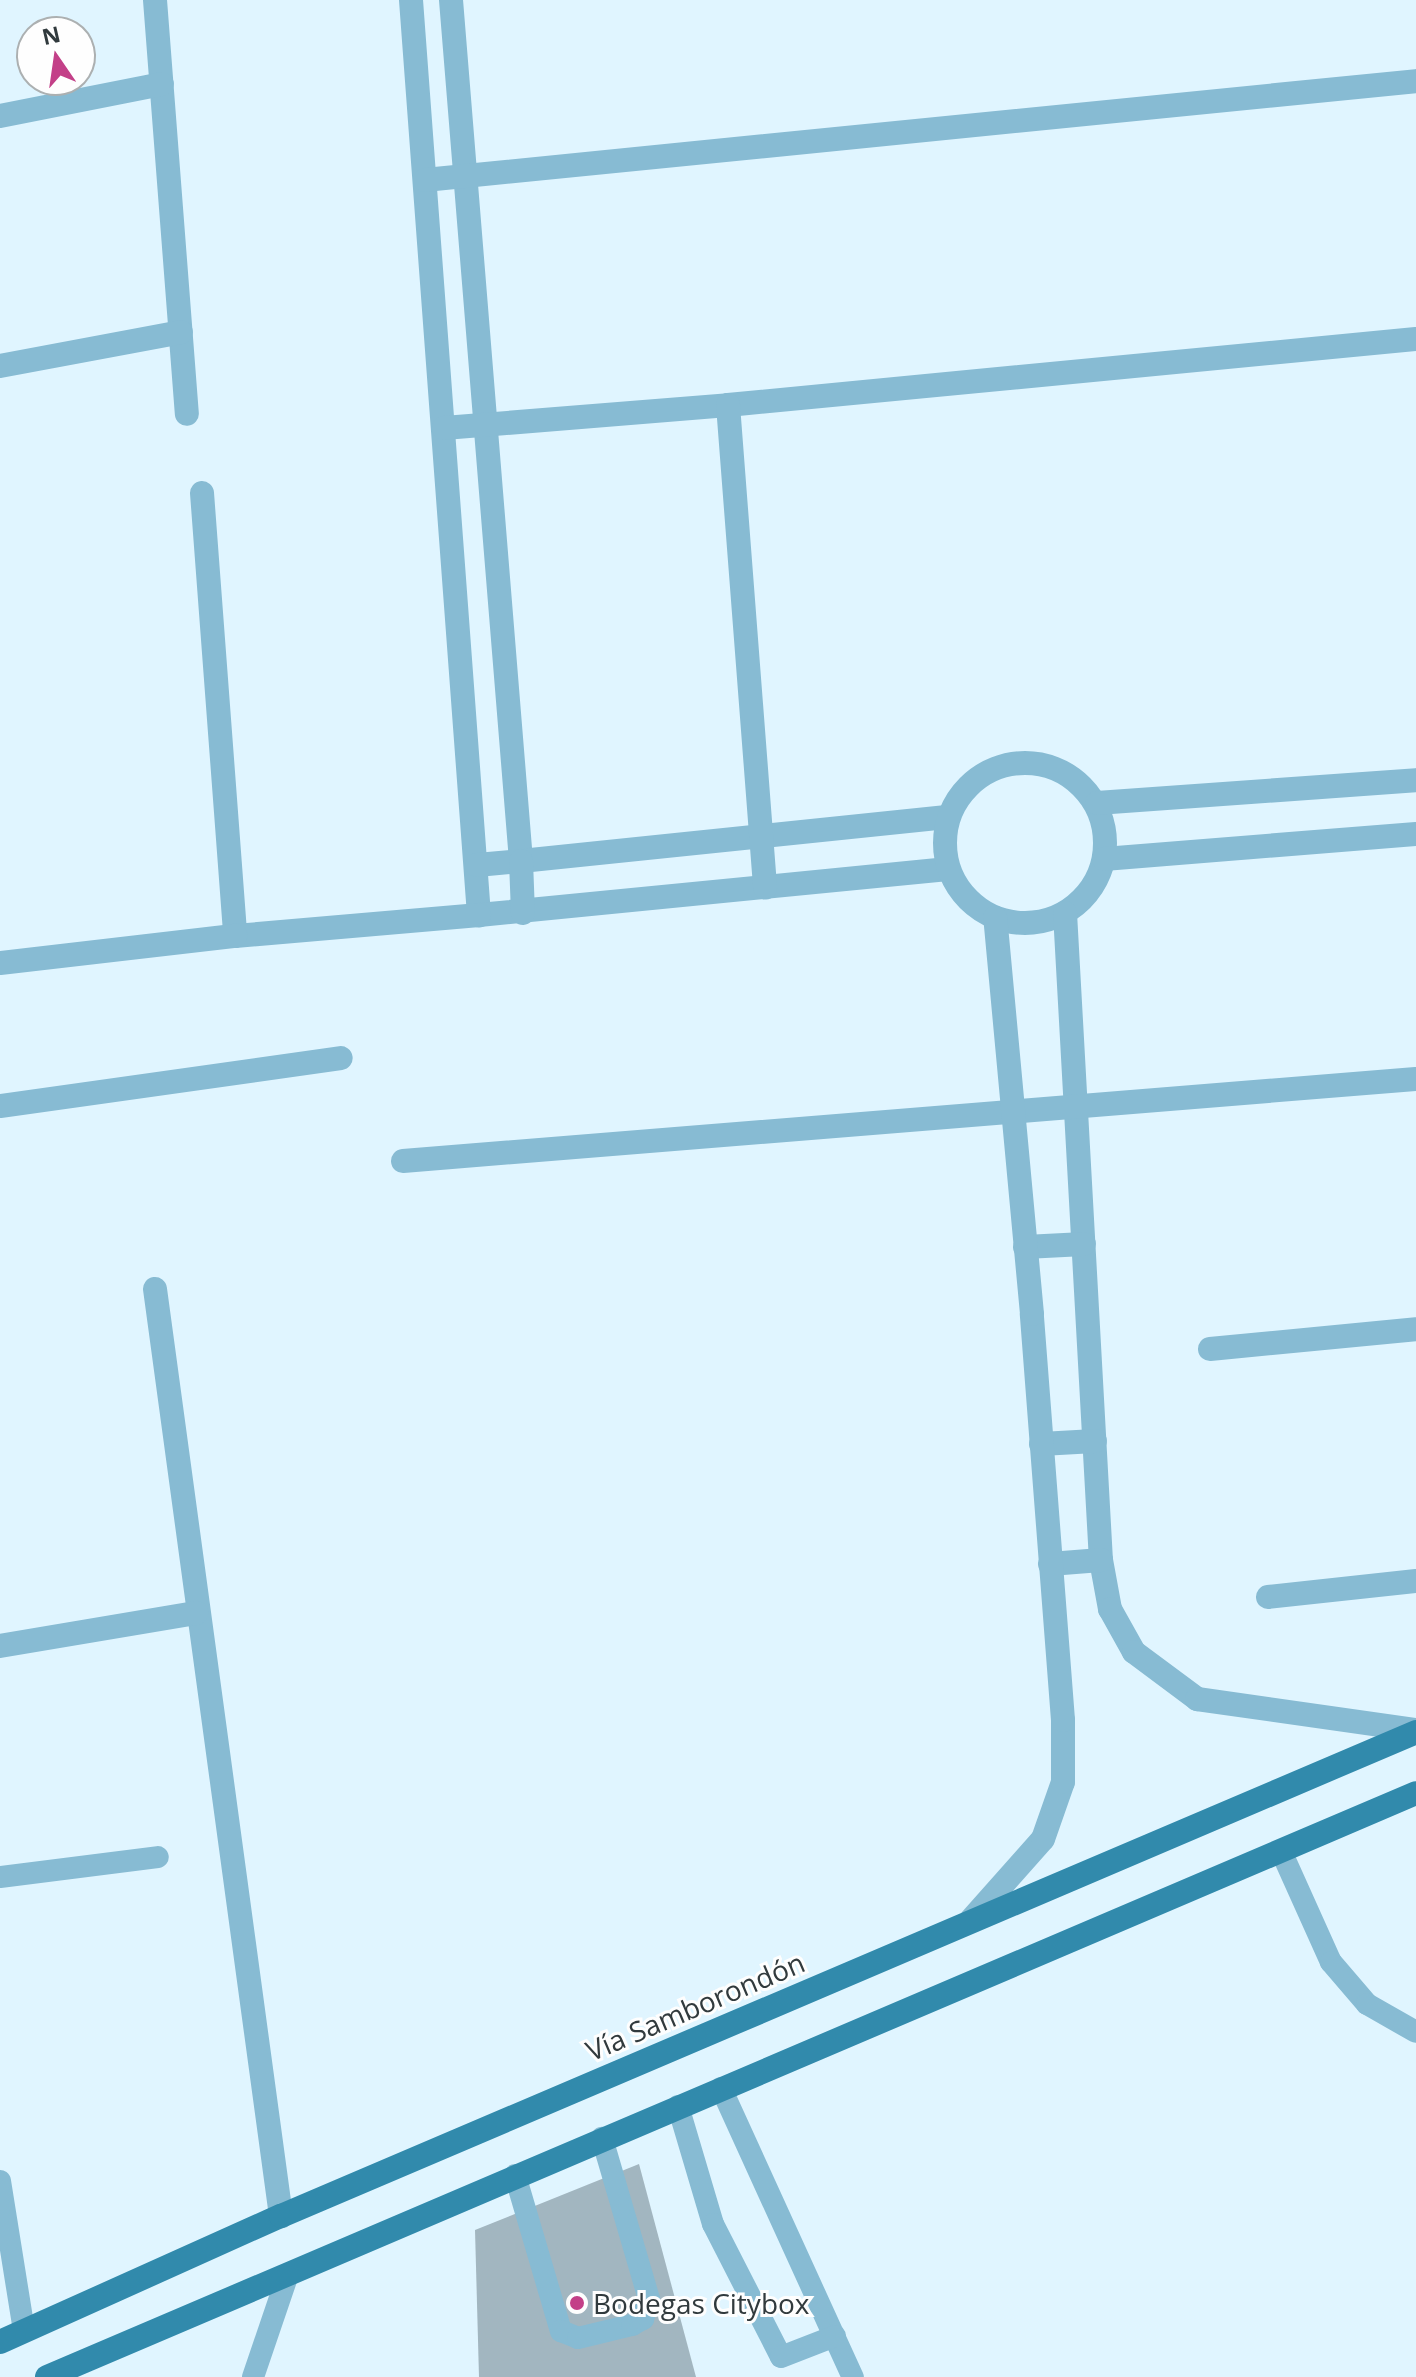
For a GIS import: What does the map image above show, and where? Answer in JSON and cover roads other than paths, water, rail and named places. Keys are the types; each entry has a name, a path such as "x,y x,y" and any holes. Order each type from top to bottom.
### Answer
{"main road":[{"name":"Vía Samborondón","path":"0,2342 281,2216 1416,1731"},
{"path":"47,2377 1416,1793"}],"street":[{"path":"155,0 187,414"},
{"path":"411,0 479,915"},
{"path":"451,0 523,913"},
{"path":"425,180 1416,81"},
{"path":"0,116 162,84"},
{"path":"0,366 181,332"},
{"path":"444,428 728,405 1416,339"},
{"path":"728,405 765,888"},
{"path":"202,493 235,936"},
{"path":"1035,762 1068,774 1097,803 1105,828 1104,859 1092,886 1065,913 1037,922 995,918 969,900 948,869 944,840 947,817 970,783 1000,766 1035,762"},
{"path":"1097,803 1416,780"},
{"path":"477,865 760,839 947,817"},
{"path":"1104,859 1416,834"},
{"path":"0,963 235,936 523,913 948,869"},
{"path":"1065,913 1078,1103 1101,1560 1110,1609 1134,1652 1197,1699 1416,1731"},
{"path":"971,1920 1043,1839 1063,1782 1041,1444 995,918"},
{"path":"0,1106 341,1058"},
{"path":"403,1161 1078,1103 1416,1079"},
{"path":"1025,1247 1084,1244"},
{"path":"155,1289 196,1613 281,2216"},
{"path":"1210,1349 1416,1329"},
{"path":"1041,1444 1095,1441"},
{"path":"1050,1564 1101,1560"},
{"path":"1268,1597 1416,1581"},
{"path":"0,1646 196,1613"}],"lane":[{"path":"1281,1851 1331,1962 1367,2004 1416,2032"},
{"path":"0,1877 158,1857"},
{"path":"721,2088 853,2377"},
{"path":"678,2106 713,2224 781,2357 835,2336"},
{"path":"515,2175 561,2331 578,2338 632,2325 643,2319 649,2299 602,2138"},
{"path":"0,2181 24,2331"},
{"path":"253,2377 288,2274"}],"place":[{"name":"Bodegas Citybox","path":"577,2303"}]}
